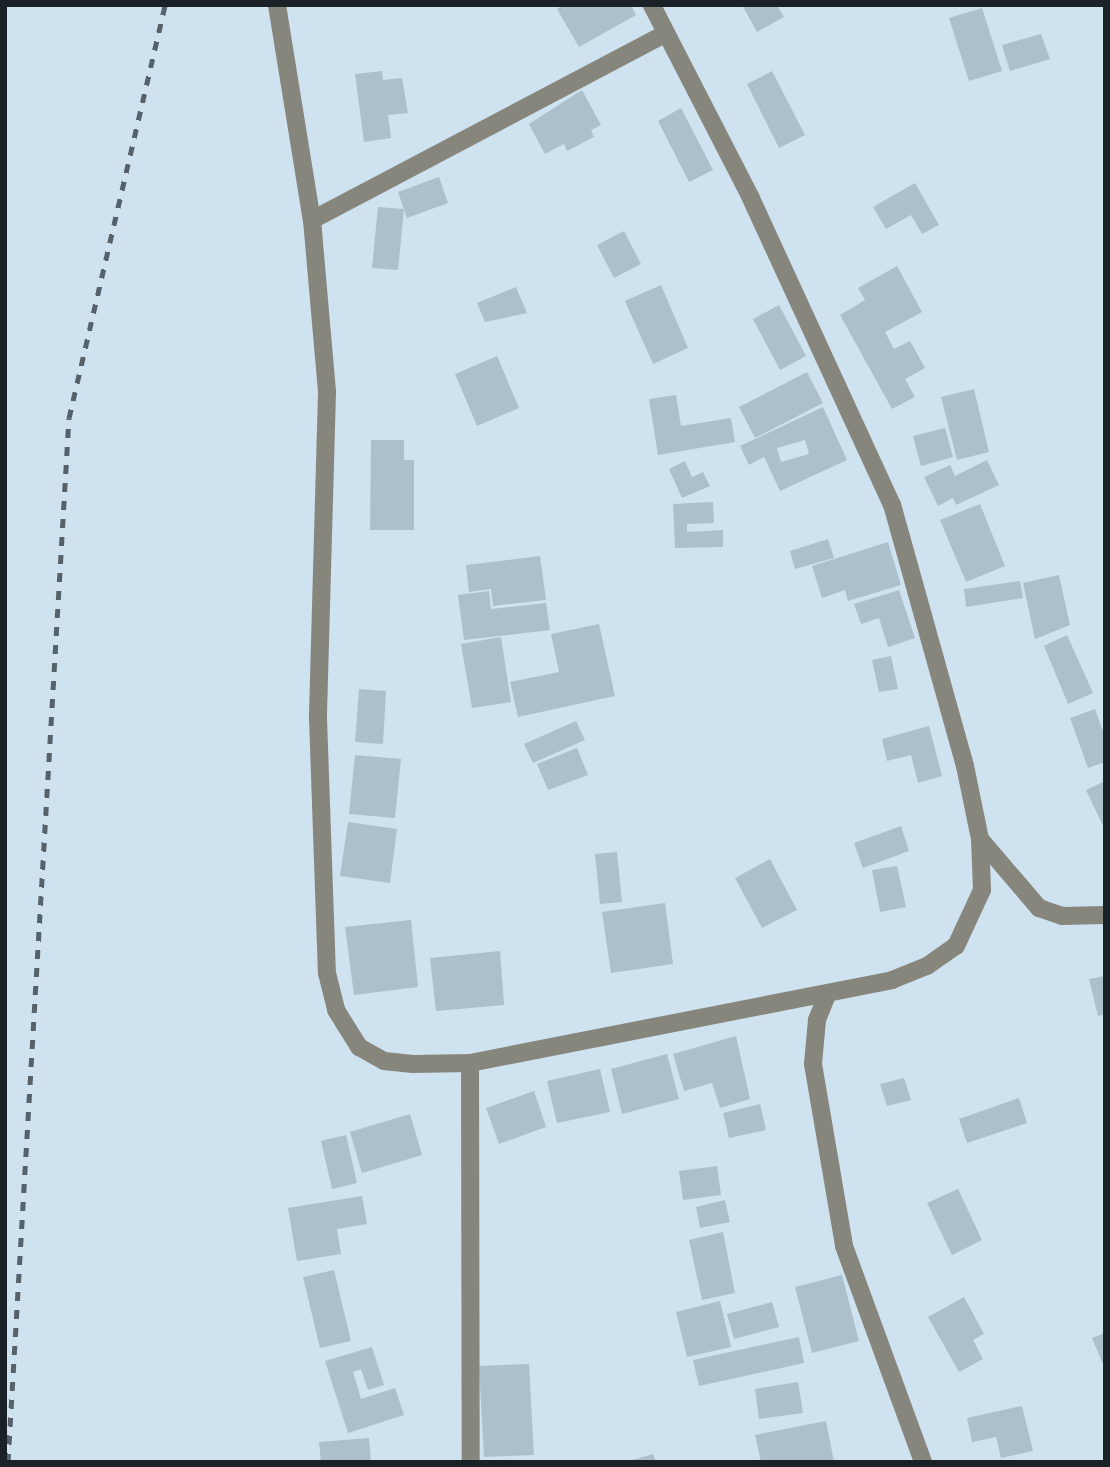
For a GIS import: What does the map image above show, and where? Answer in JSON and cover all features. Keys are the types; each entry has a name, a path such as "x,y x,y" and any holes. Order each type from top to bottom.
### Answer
{"street":[{"path":"277,5 312,220 327,392 318,718 322,929 330,992 336,1010 370,1056 413,1064 470,1063 827,995 892,980 927,967 956,946 982,890 980,839 892,505 751,198 652,5"},
{"path":"312,220 665,34"},
{"path":"980,839 1039,908 1062,916 1105,915"},
{"path":"827,995 817,1020 813,1064 844,1246 923,1462"},
{"path":"470,1063 471,1462"}],"building":[{"path":"563,5 631,5 636,15 579,47 557,9"},
{"path":"742,5 777,5 784,17 757,32"},
{"path":"982,8 1002,71 969,81 949,18"},
{"path":"1041,34 1050,59 1010,71 1002,45"},
{"path":"382,71 383,80 402,78 408,113 388,115 391,138 364,142 355,74"},
{"path":"772,71 805,135 779,148 747,84"},
{"path":"582,90 601,125 591,130 594,137 567,151 564,144 545,154 529,124"},
{"path":"681,108 713,170 689,182 658,121"},
{"path":"439,177 448,203 407,218 398,192"},
{"path":"915,183 939,225 922,234 911,215 886,229 873,207"},
{"path":"378,207 404,209 398,270 372,268"},
{"path":"624,231 641,264 614,278 597,245"},
{"path":"897,266 922,312 885,332 894,349 910,341 925,368 905,379 915,397 892,409 840,315 865,300 858,288"},
{"path":"661,285 688,348 653,364 625,301"},
{"path":"516,287 527,313 485,322 477,303"},
{"path":"779,305 806,356 780,370 753,319"},
{"path":"497,356 519,408 477,426 455,374"},
{"path":"807,372 823,403 755,438 739,407"},
{"path":"974,389 989,452 957,460 941,397"},
{"path":"676,395 681,426 731,418 735,442 658,455 649,399"},
{"path":"823,407 847,460 780,491 764,457 749,465 740,446","holes":["805,440 809,454 781,462 777,448"]},
{"path":"945,428 953,457 921,466 913,436"},
{"path":"371,440 404,440 404,460 414,460 414,530 370,530"},
{"path":"987,460 999,485 956,505 953,498 938,506 924,477 950,465 955,476"},
{"path":"685,461 692,477 703,472 710,486 682,498 669,469"},
{"path":"713,502 714,523 687,524 687,532 723,530 723,547 675,548 673,504"},
{"path":"980,504 1005,566 966,582 940,520"},
{"path":"828,539 834,558 795,569 790,551"},
{"path":"888,542 901,585 848,601 845,590 822,598 812,566"},
{"path":"540,556 546,600 493,606 491,589 469,592 466,565"},
{"path":"1059,575 1070,625 1035,639 1023,583"},
{"path":"1020,581 1023,598 966,607 964,589"},
{"path":"899,590 915,638 888,647 879,618 861,624 854,604"},
{"path":"489,591 491,609 546,603 550,630 464,640 458,595"},
{"path":"599,624 615,696 518,717 510,682 559,672 551,634"},
{"path":"1067,635 1093,693 1068,704 1044,646"},
{"path":"501,637 511,702 472,708 461,644"},
{"path":"891,656 898,689 879,692 872,660"},
{"path":"359,689 386,691 383,744 355,742"},
{"path":"1095,709 1105,737 1105,762 1088,768 1070,718"},
{"path":"576,721 585,740 533,763 524,744"},
{"path":"929,726 942,776 918,783 911,755 887,761 882,739"},
{"path":"577,748 588,775 548,790 537,764"},
{"path":"355,755 401,759 395,818 349,814"},
{"path":"1105,781 1105,830 1086,790"},
{"path":"348,822 397,829 390,883 340,876"},
{"path":"901,826 909,851 863,868 854,843"},
{"path":"617,852 622,902 600,904 595,854"},
{"path":"770,859 797,910 762,928 735,878"},
{"path":"897,866 906,907 880,912 872,870"},
{"path":"665,903 673,964 611,973 602,912"},
{"path":"411,920 418,987 354,995 345,927"},
{"path":"500,951 504,1005 436,1011 430,958"},
{"path":"1105,976 1105,1014 1098,1016 1089,979"},
{"path":"736,1036 750,1099 720,1108 712,1083 684,1091 673,1054"},
{"path":"667,1054 679,1099 622,1114 611,1069"},
{"path":"600,1069 610,1112 557,1123 547,1081"},
{"path":"904,1078 911,1100 887,1106 880,1084"},
{"path":"534,1091 546,1127 499,1144 486,1108"},
{"path":"1019,1098 1027,1123 967,1143 959,1119"},
{"path":"760,1104 766,1130 729,1138 723,1113"},
{"path":"410,1114 422,1155 362,1173 350,1132"},
{"path":"346,1135 357,1183 332,1189 321,1141"},
{"path":"717,1166 721,1195 683,1200 679,1171"},
{"path":"958,1189 982,1240 952,1255 927,1203"},
{"path":"362,1196 367,1224 337,1229 341,1254 297,1261 288,1208"},
{"path":"725,1200 730,1222 700,1228 696,1207"},
{"path":"723,1232 735,1293 702,1300 689,1240"},
{"path":"334,1270 351,1341 320,1348 303,1277"},
{"path":"842,1275 859,1341 812,1353 795,1287"},
{"path":"964,1297 984,1334 973,1340 983,1359 959,1372 928,1317"},
{"path":"720,1301 731,1347 687,1357 676,1312"},
{"path":"772,1302 779,1327 734,1339 727,1314"},
{"path":"1105,1333 1105,1369 1092,1338"},
{"path":"799,1337 804,1363 699,1386 693,1360"},
{"path":"372,1347 384,1385 368,1390 361,1369 353,1372 361,1399 395,1388 404,1415 348,1433 325,1361"},
{"path":"529,1364 534,1455 484,1457 479,1366"},
{"path":"798,1382 803,1413 759,1419 755,1389"},
{"path":"1022,1406 1033,1451 1001,1458 996,1437 972,1442 967,1418"},
{"path":"826,1421 834,1462 761,1462 755,1435"},
{"path":"369,1438 371,1462 321,1462 319,1442"},
{"path":"653,1454 656,1462 629,1462 629,1461"}],"railway":[{"path":"8,1462 69,418 165,5"}]}
